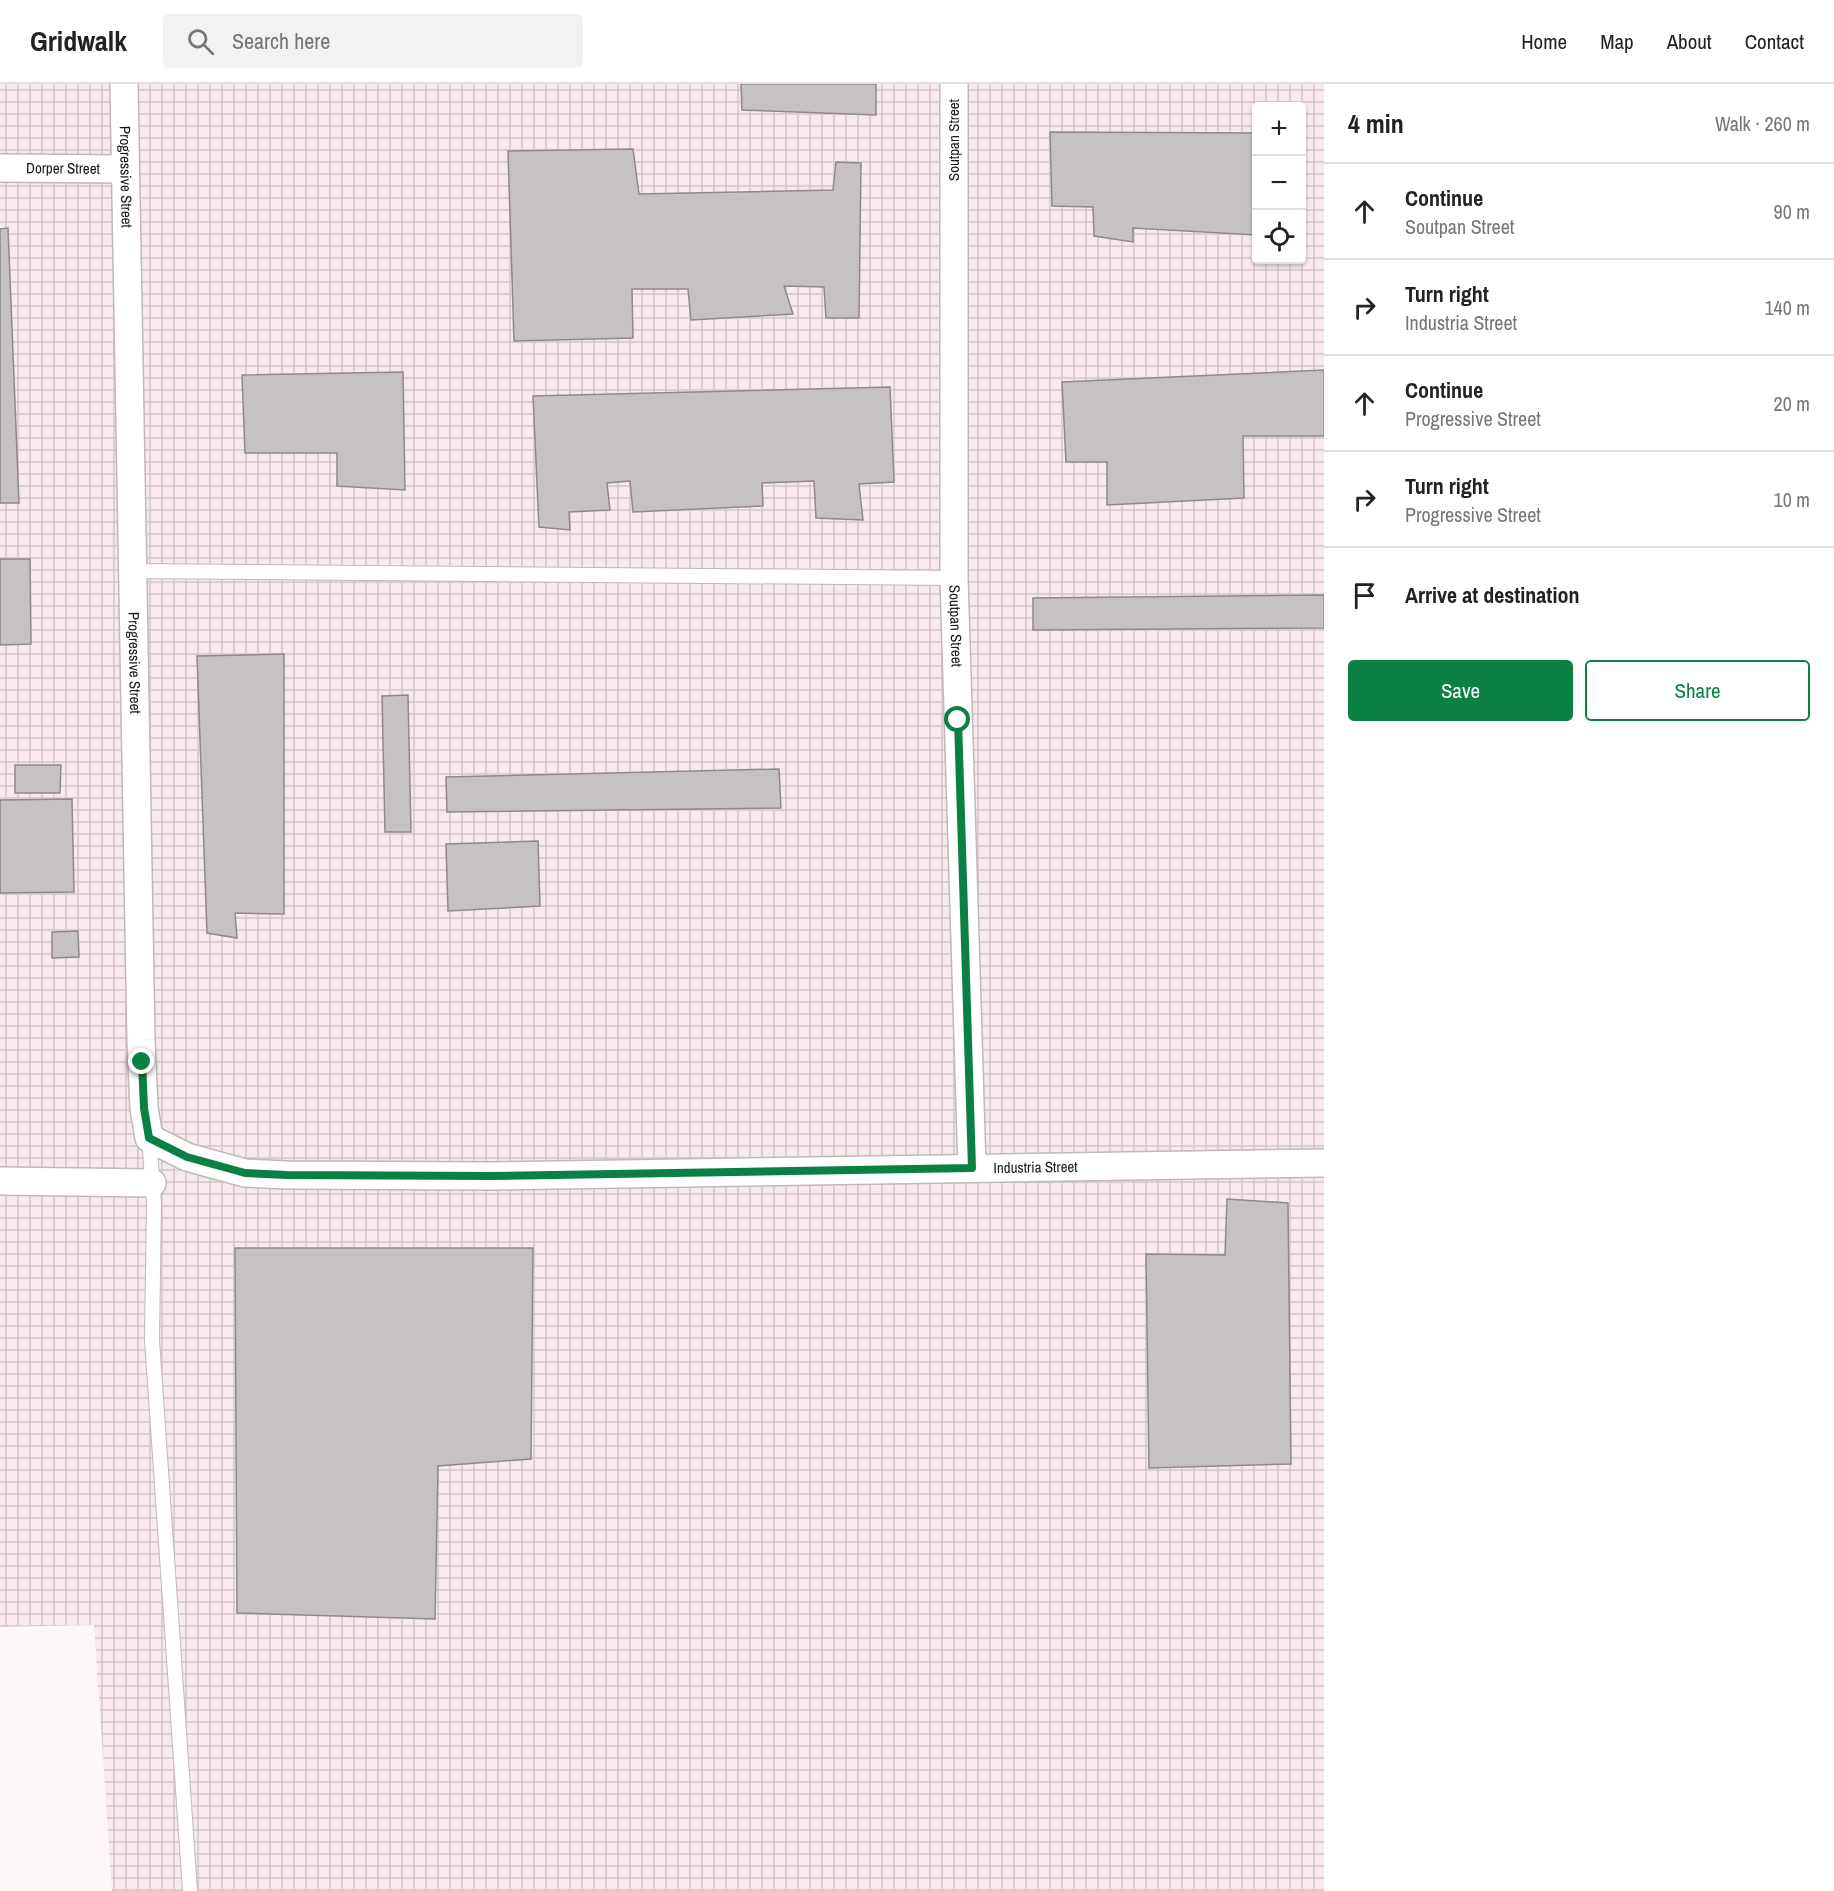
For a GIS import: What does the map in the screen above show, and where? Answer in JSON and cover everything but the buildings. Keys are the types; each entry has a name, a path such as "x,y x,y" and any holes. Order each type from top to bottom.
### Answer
{"street":[{"name":"Progressive Street","path":"124,84 141,1040 144,1108 149,1138"},
{"name":"Soutpan Street","path":"954,84 954,578 972,1168"},
{"name":"Dorper Street","path":"0,168 125,169"},
{"name":"Industria Street","path":"149,1138 187,1157 245,1173 287,1175 489,1176 1324,1163"},
{"path":"0,1182 152,1183"}],"lane":[{"path":"132,571 954,578"},
{"path":"149,1138 152,1183 152,1340 190,1891"}],"shaded area":[{"path":"0,84 1324,84 1324,1891 112,1891 94,1625 0,1627"}],"route":[{"path":"142,1062 144,1108 149,1138 187,1157 245,1173 489,1176 972,1168 958,720"}]}
